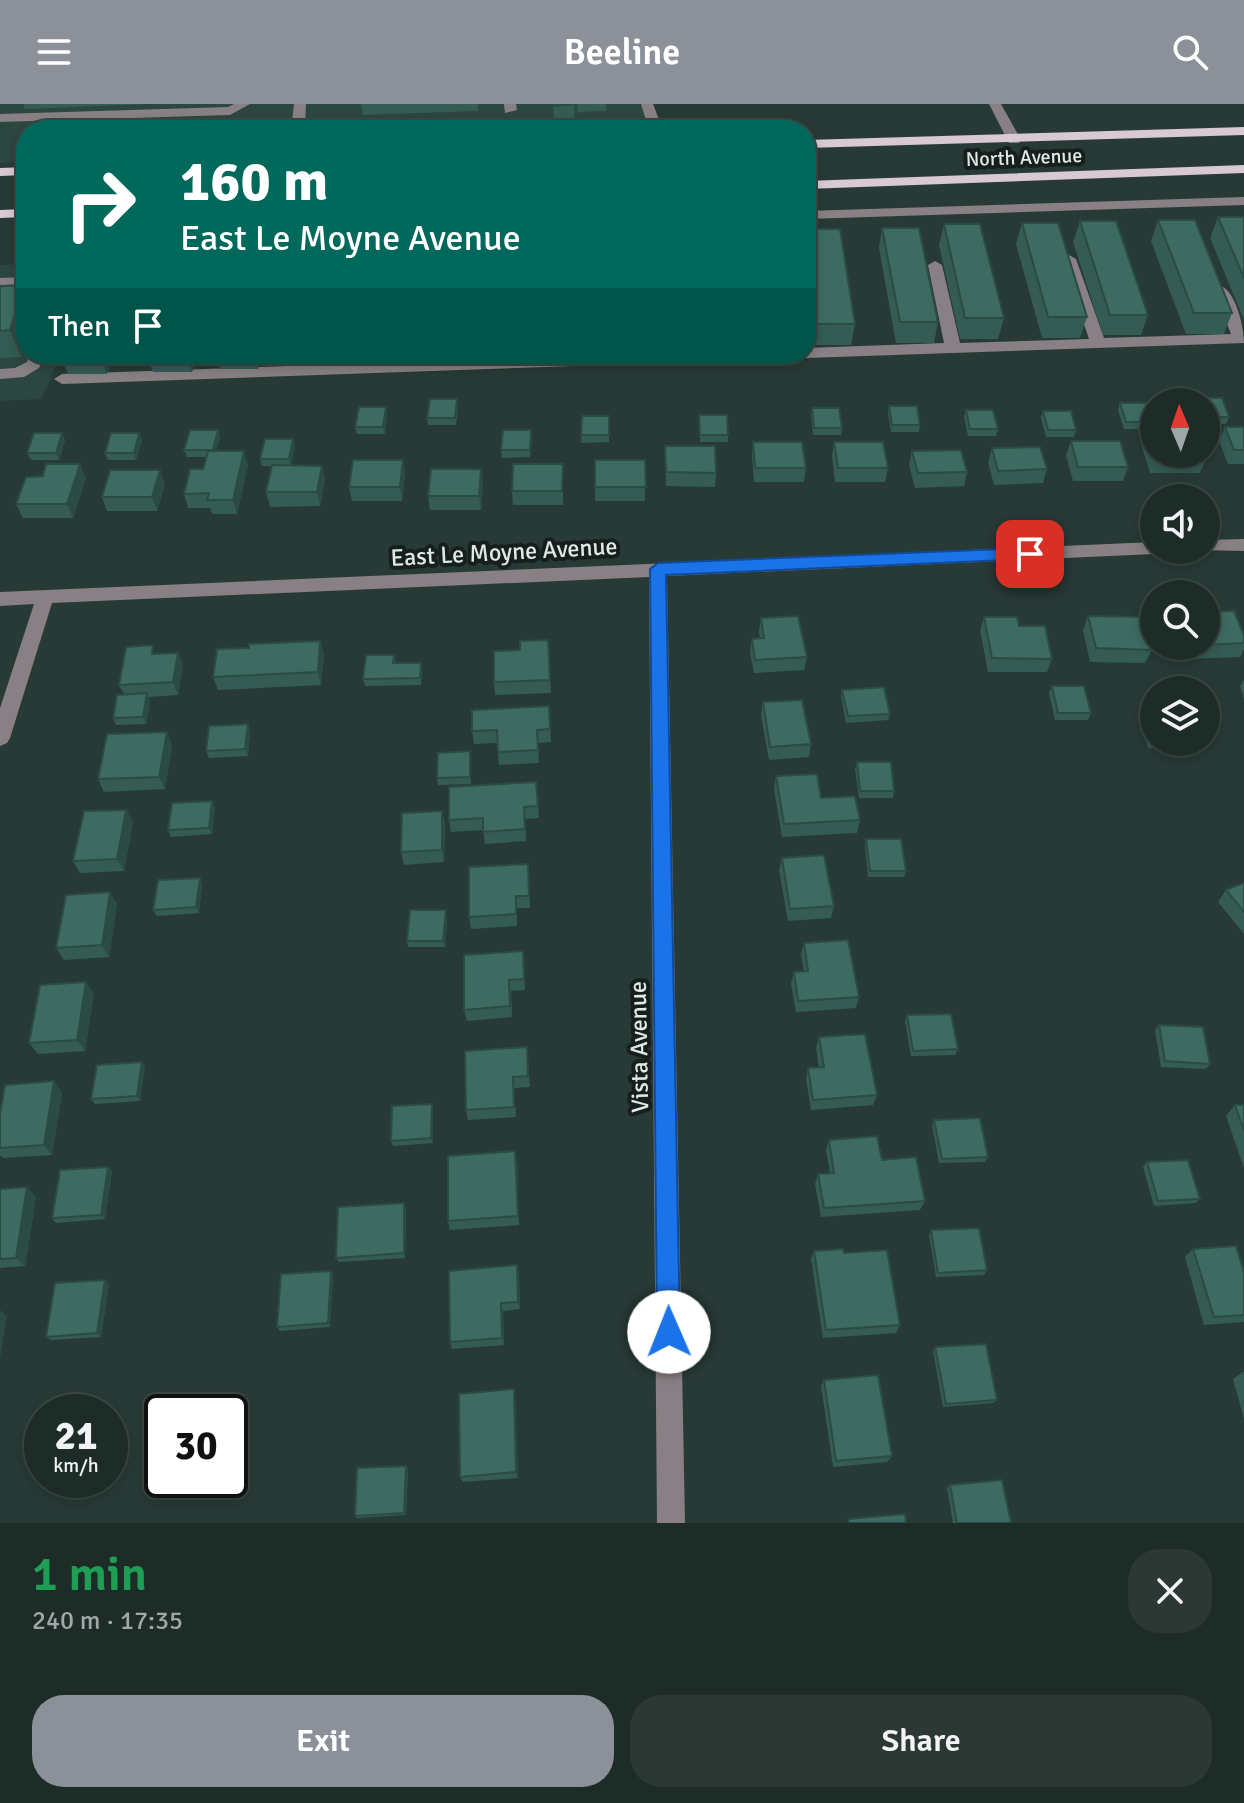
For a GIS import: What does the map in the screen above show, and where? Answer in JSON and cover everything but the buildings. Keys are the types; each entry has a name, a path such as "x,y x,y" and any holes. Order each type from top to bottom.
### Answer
{"main road":[{"name":"North Avenue","path":"816,144 1244,131"},
{"name":"North Avenue","path":"816,185 1244,169"}],"street":[{"path":"0,118 230,111 244,104"},
{"path":"995,104 1014,140"},
{"path":"114,120 116,114"},
{"path":"816,215 1244,201"},
{"path":"1069,259 1098,343"},
{"path":"935,265 953,348"},
{"path":"816,353 1242,338 1213,268"},
{"path":"0,374 18,373 34,364"},
{"path":"62,379 449,364"},
{"path":"1220,546 1244,545"},
{"name":"East Le Moyne Avenue","path":"0,599 1140,549"},
{"name":"Vista Avenue","path":"658,569 671,1523"},
{"path":"0,738 45,597"}],"shaded area":[{"path":"0,104 643,104 647,120 16,120 16,163 0,163"},
{"path":"16,264 16,364 56,364 42,399 0,401 0,265"}],"route":[{"path":"669,1332 658,569 1030,554"}]}
